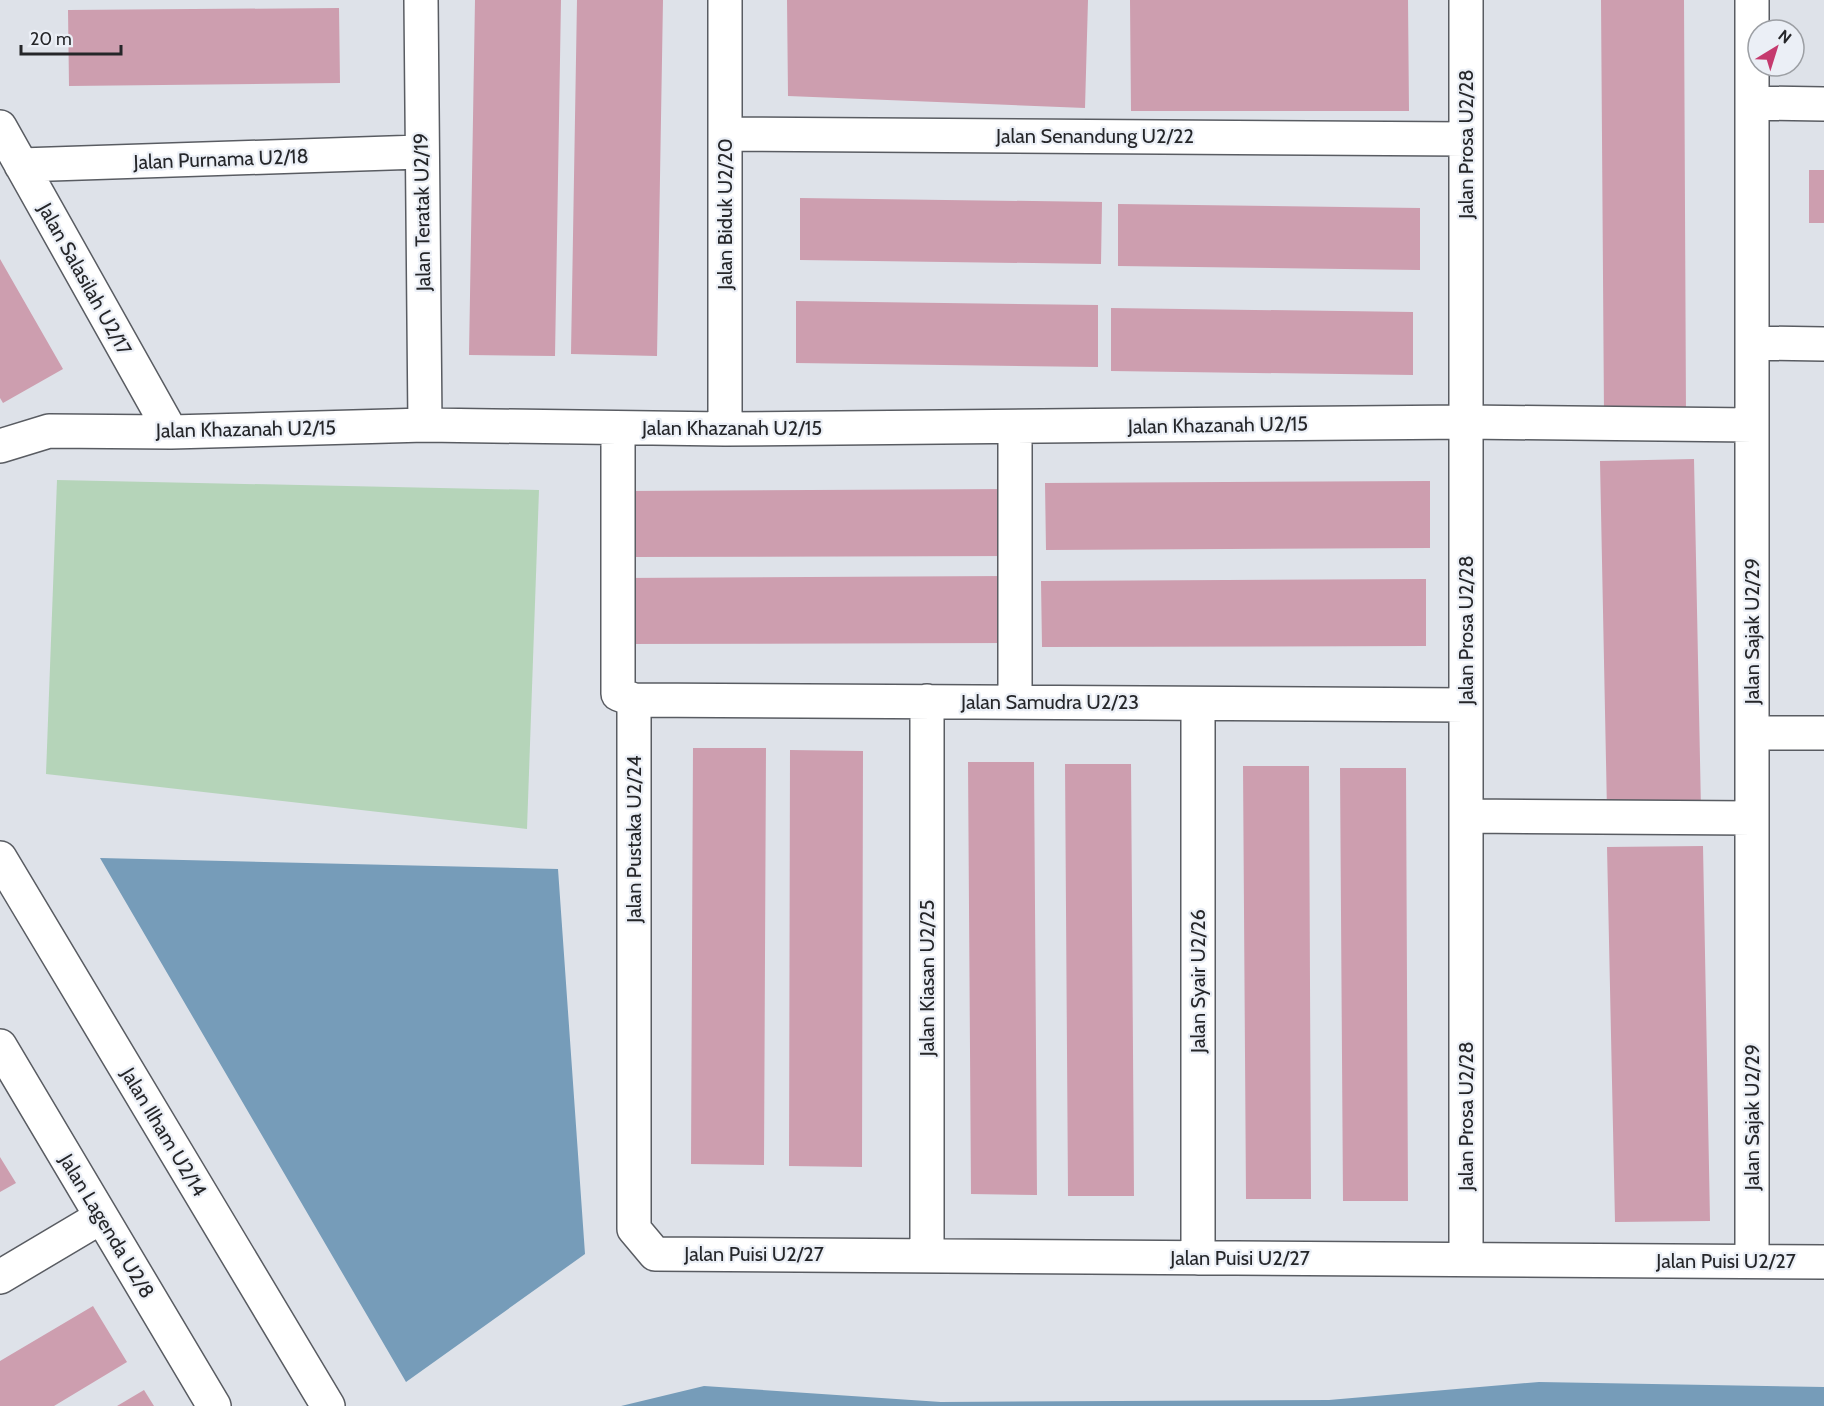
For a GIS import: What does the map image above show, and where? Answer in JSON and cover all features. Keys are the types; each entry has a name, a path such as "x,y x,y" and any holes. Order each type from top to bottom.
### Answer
{"street":[{"name":"Jalan Teratak U2/19","path":"421,0 420,152 425,425"},
{"name":"Jalan Biduk U2/20","path":"725,0 725,429"},
{"name":"Jalan Prosa U2/28","path":"1466,0 1466,1259"},
{"name":"Jalan Sajak U2/29","path":"1752,0 1752,1261"},
{"path":"1752,103 1824,104"},
{"name":"Jalan Salasilah U2/17","path":"0,127 171,432"},
{"name":"Jalan Senandung U2/22","path":"725,134 1466,138"},
{"name":"Jalan Purnama U2/18","path":"21,165 420,152"},
{"path":"1752,343 1824,344"},
{"name":"Jalan Khazanah U2/15","path":"0,446 49,431 171,432 425,425 725,429 1466,422 1752,425"},
{"path":"618,428 618,694 634,700"},
{"path":"1015,428 1015,702"},
{"name":"Jalan Samudra U2/23","path":"634,700 1466,705"},
{"name":"Jalan Pustaka U2/24","path":"634,700 634,1229 656,1254"},
{"name":"Jalan Kiasan U2/25","path":"927,701 927,1256"},
{"name":"Jalan Syair U2/26","path":"1197,1258 1198,704"},
{"path":"1752,733 1824,734"},
{"path":"1466,816 1752,818"},
{"name":"Jalan Ilham U2/14","path":"0,858 328,1406"},
{"name":"Jalan Lagenda U2/8","path":"0,1046 214,1406"},
{"path":"0,1277 101,1216"},
{"name":"Jalan Puisi U2/27","path":"656,1254 1824,1262"}],"green space":[{"path":"57,480 539,490 527,829 46,774"}],"water":[{"path":"100,858 558,869 585,1254 406,1382"},
{"path":"1539,1382 1824,1387 1824,1406 621,1406 704,1386 941,1402 1329,1400"}],"building":[{"path":"475,0 561,0 555,356 469,355"},
{"path":"577,0 663,0 657,356 571,354"},
{"path":"787,0 1088,0 1085,108 788,96"},
{"path":"1130,0 1408,0 1409,111 1131,111"},
{"path":"1601,0 1684,0 1686,415 1604,415"},
{"path":"339,8 340,83 69,86 68,10"},
{"path":"1809,170 1824,170 1824,223 1809,223"},
{"path":"800,198 1102,202 1101,264 800,260"},
{"path":"1118,204 1420,208 1420,270 1118,266"},
{"path":"0,259 63,369 3,403 0,398"},
{"path":"796,301 1098,305 1098,367 796,363"},
{"path":"1111,308 1413,312 1413,375 1111,371"},
{"path":"1694,459 1701,810 1607,811 1600,461"},
{"path":"1430,481 1430,548 1046,550 1045,483"},
{"path":"1012,489 1012,556 628,557 627,491"},
{"path":"1006,576 1006,643 621,644 621,578"},
{"path":"1426,579 1426,646 1042,647 1041,581"},
{"path":"693,748 766,748 764,1165 691,1164"},
{"path":"790,750 863,751 862,1167 789,1166"},
{"path":"968,762 1034,762 1037,1195 971,1194"},
{"path":"1065,764 1131,764 1134,1196 1068,1196"},
{"path":"1243,766 1309,766 1311,1199 1246,1199"},
{"path":"1340,768 1406,768 1408,1201 1343,1201"},
{"path":"1703,846 1710,1221 1615,1222 1607,847"},
{"path":"0,1157 16,1183 0,1192"},
{"path":"93,1306 127,1362 54,1406 0,1406 0,1361"},
{"path":"144,1390 154,1406 117,1406"}]}
